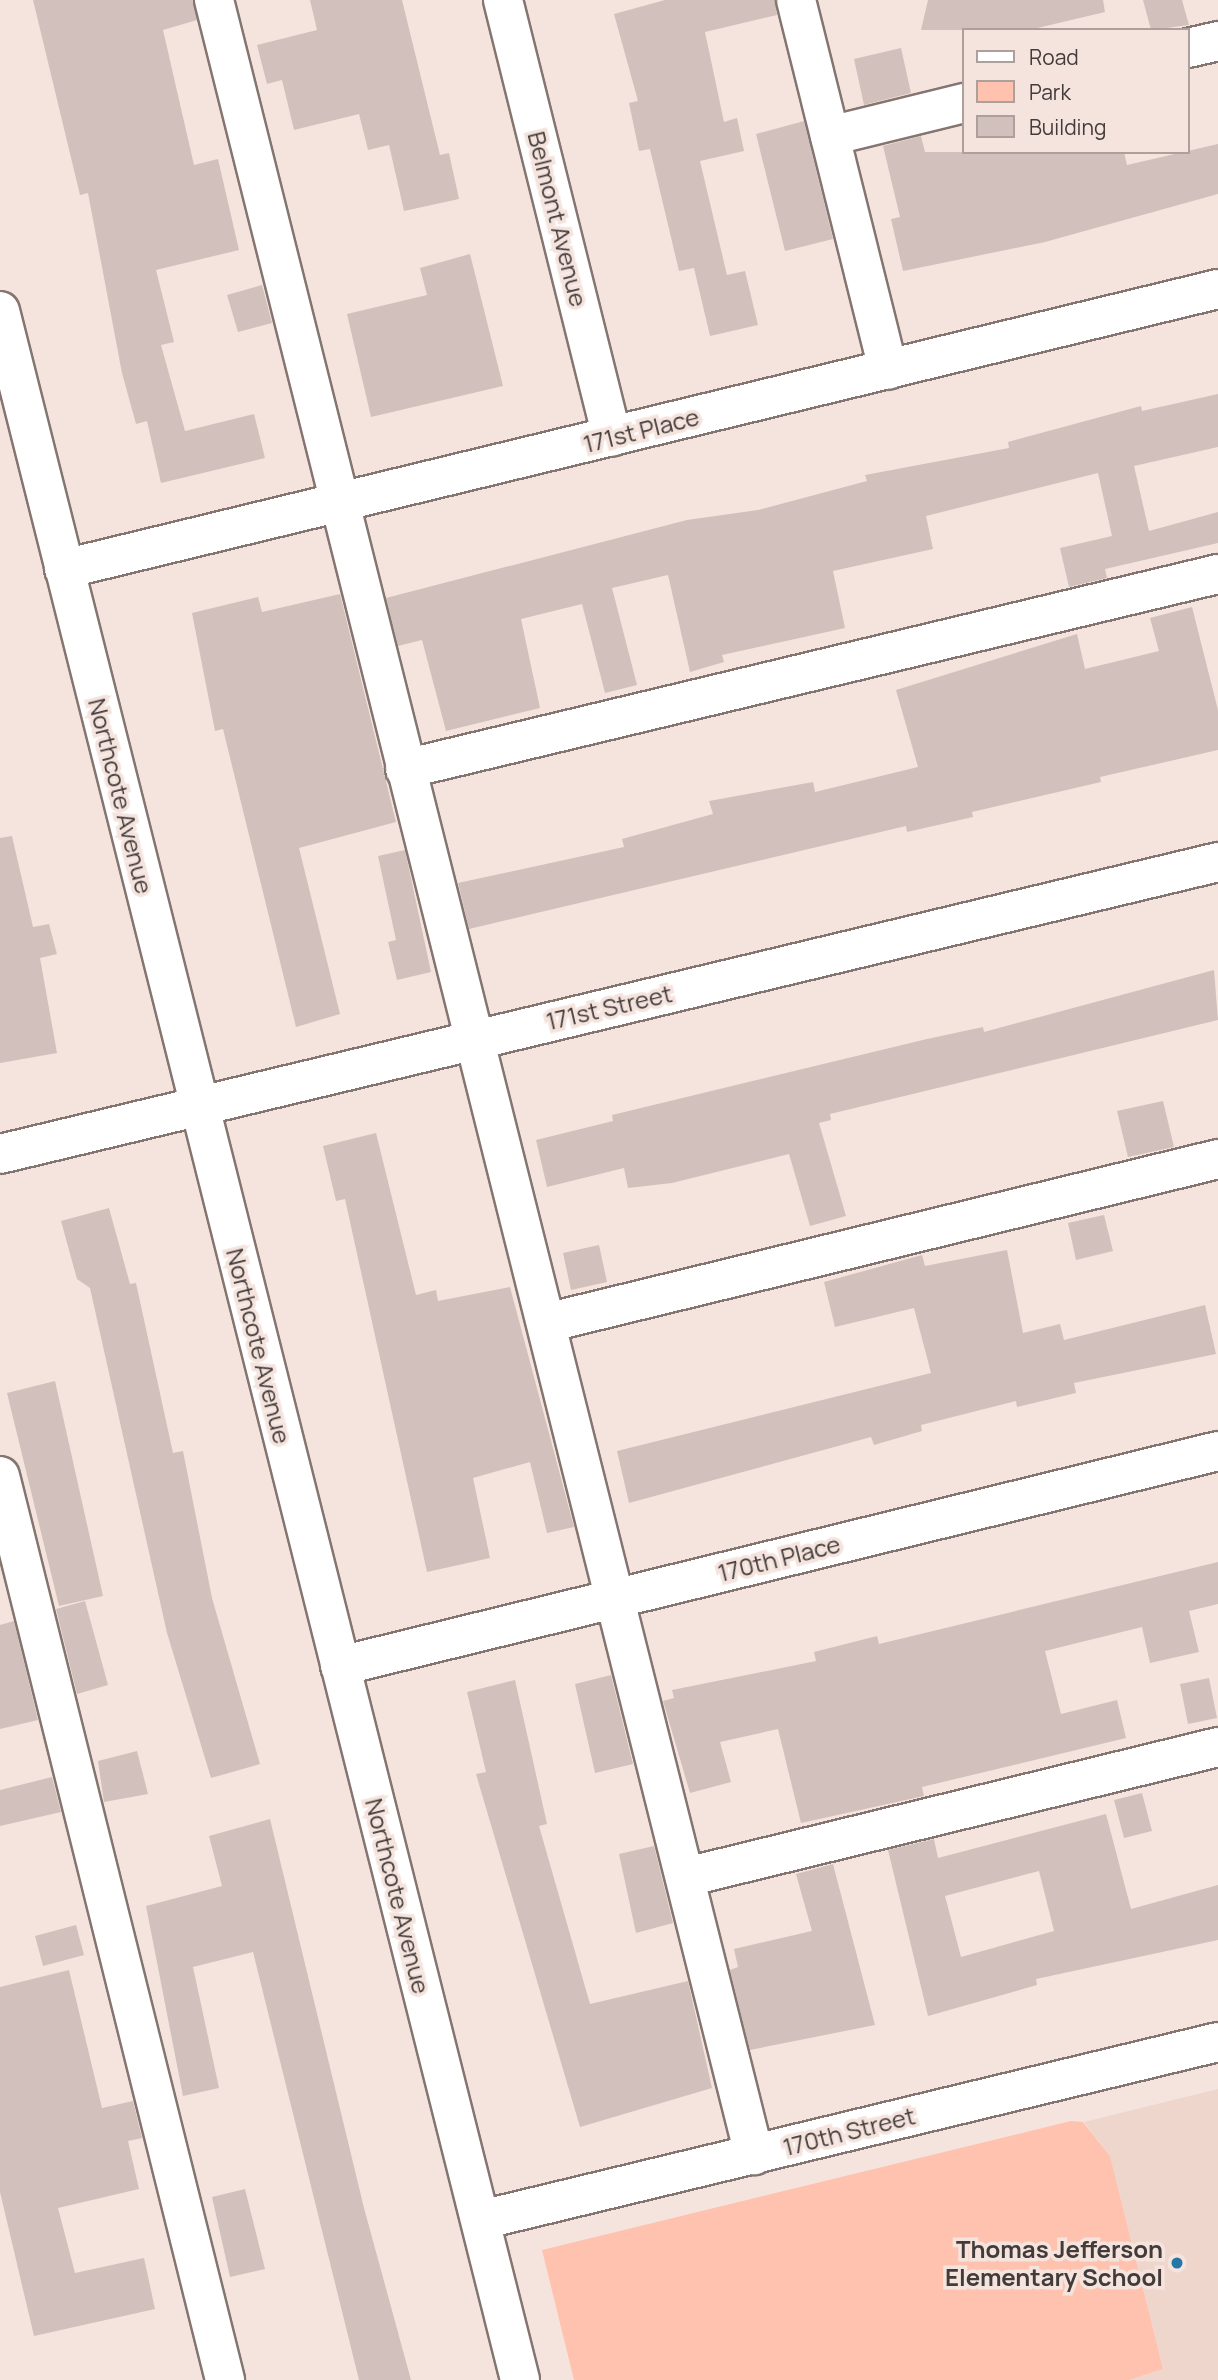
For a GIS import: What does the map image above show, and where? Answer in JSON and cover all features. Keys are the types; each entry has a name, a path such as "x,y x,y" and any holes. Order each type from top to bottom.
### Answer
{"street":[{"path":"214,0 473,1040 617,1598 754,2155"},
{"name":"Belmont Avenue","path":"503,0 612,437"},
{"path":"796,0 888,370"},
{"path":"1190,48 1218,41"},
{"path":"830,135 962,103"},
{"name":"171st Place","path":"64,569 1218,289"},
{"name":"Northcote Avenue","path":"0,311 520,2380"},
{"path":"405,769 1218,574"},
{"name":"171st Street","path":"0,1154 1218,862"},
{"path":"546,1323 1218,1159"},
{"name":"170th Place","path":"340,1666 1218,1451"},
{"path":"0,1476 225,2380"},
{"path":"686,1877 1218,1747"},
{"name":"170th Street","path":"481,2220 1218,2042"}],"shaded area":[{"name":"Thomas Jefferson Elementary School","path":"1218,2089 1218,2380 1129,2380 1163,2369 1110,2156 1084,2122"}],"green space":[{"path":"1071,2121 1083,2122 1110,2156 1163,2369 1129,2380 574,2380 542,2250"}],"building":[{"path":"33,0 193,0 197,20 163,30 194,165 218,159 239,250 156,270 174,342 161,345 185,431 254,414 265,458 161,483 147,421 136,424 122,373 88,193 80,195"},
{"path":"310,0 402,0 440,155 449,153 459,199 404,211 389,145 368,150 359,114 294,130 282,80 267,84 257,45 317,30"},
{"path":"665,0 775,0 777,15 705,32 724,122 737,118 744,151 700,161 727,275 745,271 758,325 710,336 694,268 679,271 650,149 639,151 629,103 638,101 614,14"},
{"path":"928,0 1103,0 1105,12 1037,28 921,30"},
{"path":"1143,0 1182,0 1189,25 1150,28"},
{"path":"901,48 911,93 864,105 854,59"},
{"path":"804,121 833,239 785,251 756,134"},
{"path":"921,136 925,152 1124,154 1127,165 1175,154 1190,154 1190,150 1218,144 1218,194 1045,242 903,271 891,219 900,217 883,146"},
{"path":"470,254 503,386 371,417 347,314 427,295 420,268"},
{"path":"262,285 272,323 238,332 227,295"},
{"path":"1218,394 1218,447 1134,466 1149,531 1218,512 1218,543 1105,569 1107,578 1069,587 1060,548 1112,536 1098,473 926,516 933,549 833,571 845,628 722,655 724,662 690,672 668,575 612,588 637,685 605,693 582,604 521,619 540,708 446,731 422,640 398,646 386,598 687,520 758,510 867,481 865,475 1009,448 1008,442 1141,406 1142,411"},
{"path":"340,594 396,822 299,848 340,1014 296,1027 223,729 215,731 192,613 258,597 262,612"},
{"path":"1192,607 1218,710 1218,750 1100,777 1101,782 972,812 973,817 907,832 906,826 469,929 458,883 624,847 622,839 713,814 709,801 813,782 815,792 918,767 896,690 1077,634 1085,669 1159,651 1150,618"},
{"path":"12,836 33,927 49,924 57,954 40,958 57,1053 0,1063 0,838"},
{"path":"405,850 431,972 397,980 388,942 396,940 378,856"},
{"path":"1214,970 1218,1020 830,1114 831,1120 819,1123 846,1216 810,1226 789,1154 672,1183 628,1188 624,1168 547,1187 536,1140 613,1121 612,1115 927,1039 983,1027 984,1032"},
{"path":"1163,1101 1174,1147 1128,1157 1117,1111"},
{"path":"376,1133 416,1295 436,1290 438,1301 510,1287 574,1527 547,1533 530,1462 473,1478 490,1558 427,1572 345,1199 336,1201 323,1146"},
{"path":"109,1208 130,1284 136,1283 173,1453 183,1451 212,1598 260,1764 211,1778 167,1633 90,1288 77,1279 61,1221"},
{"path":"1104,1215 1113,1251 1076,1260 1068,1223"},
{"path":"599,1245 607,1282 571,1290 563,1253"},
{"path":"1007,1250 1023,1333 1060,1324 1064,1340 1205,1305 1216,1354 1074,1383 1076,1393 1017,1407 1016,1401 921,1425 922,1431 874,1445 871,1437 629,1503 617,1451 931,1373 914,1308 835,1327 824,1282 922,1255 925,1266"},
{"path":"55,1381 103,1596 59,1606 7,1393"},
{"path":"1218,1562 1218,1604 1189,1611 1199,1652 1150,1663 1142,1627 1045,1651 1061,1714 1117,1700 1126,1738 922,1787 924,1796 801,1823 778,1729 720,1742 731,1782 690,1793 663,1701 674,1698 672,1690 816,1661 814,1652 877,1636 879,1644"},
{"path":"85,1601 108,1685 77,1694 56,1609"},
{"path":"14,1621 38,1720 0,1729 0,1625"},
{"path":"611,1675 633,1764 595,1773 575,1684"},
{"path":"1209,1678 1217,1718 1188,1724 1180,1684"},
{"path":"515,1680 547,1824 539,1826 590,2004 688,1981 712,2088 580,2127 476,1774 486,1772 467,1692"},
{"path":"137,1751 148,1794 104,1802 98,1761"},
{"path":"52,1777 61,1812 0,1826 0,1790"},
{"path":"1142,1793 1152,1831 1124,1838 1114,1800"},
{"path":"1106,1814 1131,1909 1218,1885 1218,1940 1036,1979 1037,1985 928,2016 888,1850 934,1839 938,1858","holes":["1039,1871 1054,1931 961,1957 945,1896"]},
{"path":"270,1819 364,2208 411,2380 359,2380 253,1952 193,1967 219,2088 183,2096 146,1906 222,1886 209,1836"},
{"path":"654,1846 673,1923 636,1933 619,1854"},
{"path":"833,1864 875,2025 750,2050 730,1970 738,1967 734,1949 812,1931 796,1874"},
{"path":"76,1925 84,1955 43,1966 35,1936"},
{"path":"69,1970 102,2108 133,2101 142,2138 128,2141 139,2189 58,2208 75,2273 144,2258 155,2309 34,2336 0,2192 0,1987"},
{"path":"245,2189 265,2269 230,2277 212,2197"}],"place":[{"name":"Thomas Jefferson Elementary School","path":"1177,2263"}]}
